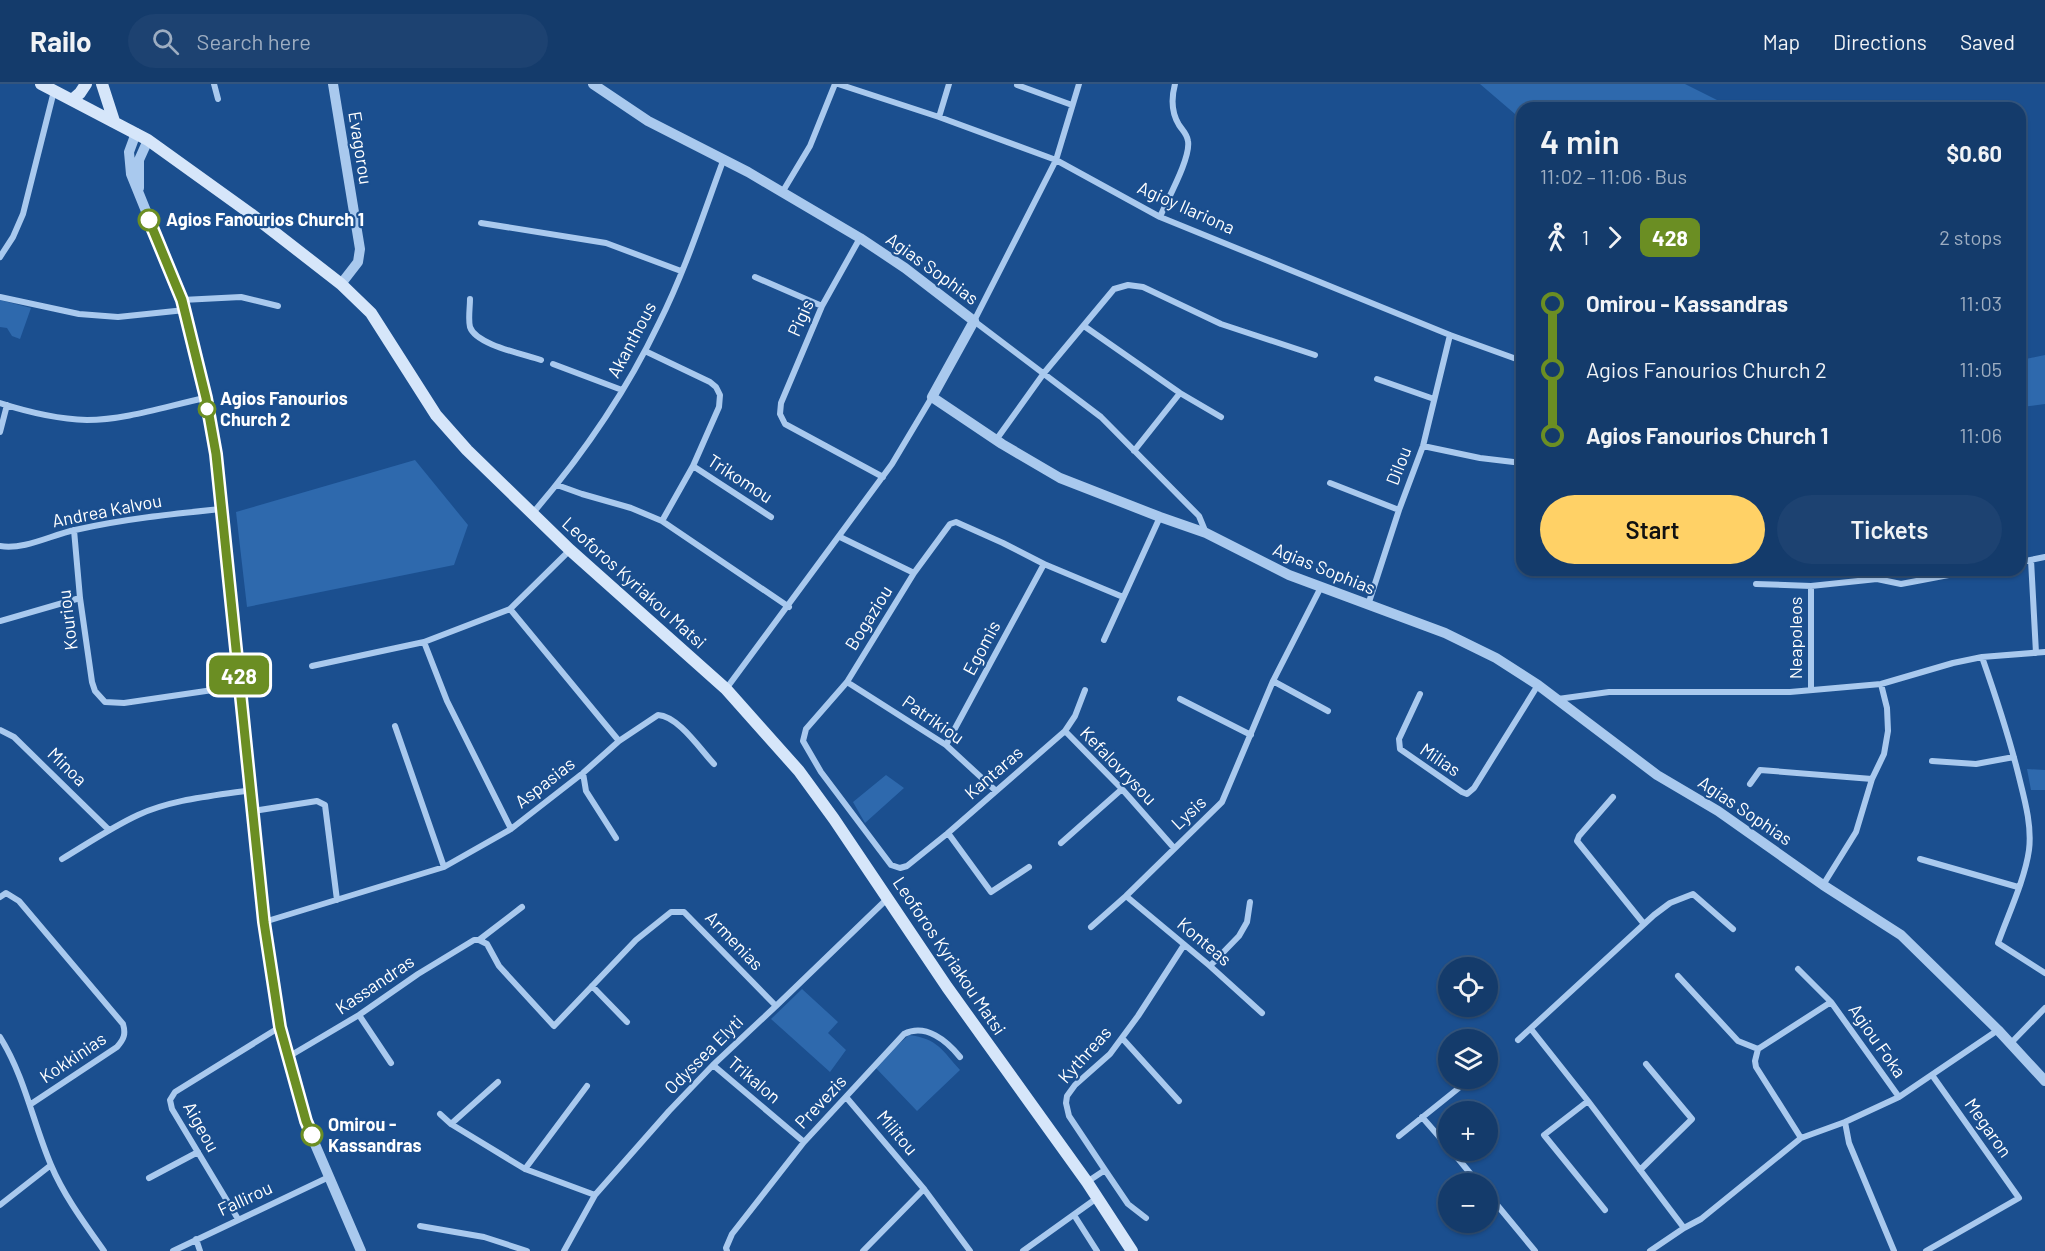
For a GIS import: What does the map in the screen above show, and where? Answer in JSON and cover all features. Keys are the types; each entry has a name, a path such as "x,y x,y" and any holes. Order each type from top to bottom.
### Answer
{"main road":[{"name":"Leoforos Kyriakou Matsi","path":"41,84 148,140 251,214 341,284 371,313 436,415 467,450 570,550 726,689 799,771 841,829 946,987 1087,1182 1123,1251"},
{"path":"72,100 86,84"},
{"path":"102,84 114,121"},
{"name":"Leoforos Kyriakou Matsi","path":"1104,1211 1132,1251"}],"street":[{"path":"213,84 218,99"},
{"name":"Evagorou","path":"333,84 360,249 358,262 341,284"},
{"name":"Agias Sophias","path":"593,84 648,121 783,192 905,268 1101,417 1199,516 1206,533 1289,575 1470,644 1538,686 1657,775 1719,811 1823,885 1901,935 1998,1030 2045,1081"},
{"path":"783,192 810,146 836,84"},
{"name":"Agioy Ilariona","path":"836,84 939,117 1056,160 1160,217 1450,335 1516,359"},
{"path":"939,117 949,84"},
{"path":"726,689 789,607 883,477 932,397 974,321 1056,160 1079,84"},
{"path":"1160,217 1185,160 1188,147 1186,133 1174,116 1172,108 1172,93 1175,84"},
{"path":"1017,85 1072,105"},
{"path":"0,258 13,237 22,214 54,91"},
{"path":"136,133 129,152 129,165 183,305 206,398 216,454 264,922 280,1027 306,1121 361,1251"},
{"path":"139,194 140,160 148,140"},
{"name":"Akanthous","path":"531,514 557,485 594,434 645,351 669,303 723,161"},
{"path":"481,223 606,243 681,271"},
{"name":"Pigis","path":"860,238 822,306 781,403 780,414 785,424 883,477"},
{"path":"755,277 822,306"},
{"path":"996,440 1044,373 1114,289 1128,285 1143,287 1221,324 1315,356"},
{"path":"0,297 79,315 118,316 241,297 278,306"},
{"path":"470,299 470,326 475,335 486,342 541,360"},
{"path":"1084,326 1180,393 1221,417"},
{"name":"Dilou","path":"1368,606 1399,510 1423,446 1450,335"},
{"name":"Trikomou","path":"645,351 710,382 718,390 720,399 719,407 693,466 662,521"},
{"path":"552,364 622,390"},
{"path":"1377,379 1434,399"},
{"path":"1134,451 1180,393"},
{"path":"932,397 996,440 1060,478 1206,533"},
{"path":"0,432 4,404 58,417 87,420 118,417 206,398"},
{"path":"1423,446 1480,458 1516,461"},
{"name":"Trikomou","path":"693,466 771,517"},
{"path":"1330,483 1399,510"},
{"path":"557,485 632,508 662,521 789,607"},
{"name":"Andrea Kalvou","path":"0,546 14,547 74,530 152,517 221,509"},
{"path":"1104,640 1160,517"},
{"name":"Bogaziou","path":"856,820 821,772 803,741 806,729 847,682 914,573 946,529 956,522 1044,564"},
{"name":"Kouriou","path":"74,530 80,598 92,682 95,692 105,702 124,703 240,686"},
{"path":"840,537 914,573"},
{"path":"312,666 424,642 510,609 570,550"},
{"path":"2026,560 2045,557"},
{"path":"2031,560 2036,653"},
{"path":"1044,564 1123,597"},
{"name":"Egomis","path":"946,746 1044,564"},
{"path":"1756,584 1811,586 1877,579 1901,584 1943,576"},
{"name":"Neapoleos","path":"1811,586 1811,690"},
{"name":"Lysis","path":"1091,927 1222,802 1273,681 1321,588"},
{"path":"0,621 80,598"},
{"path":"510,609 619,741"},
{"path":"424,642 447,700 511,829"},
{"path":"1556,700 1609,692 1760,692 1881,684 1982,657 2045,652"},
{"path":"1982,657 2014,757 2029,829 2028,851 1998,943 2045,973"},
{"path":"1273,681 1328,711"},
{"name":"Patrikiou","path":"847,682 946,746 996,790"},
{"path":"1823,885 1857,832 1872,779 1884,754 1888,731 1887,708 1881,684"},
{"name":"Milias","path":"1420,694 1398,739 1400,749 1467,794 1474,788 1538,686"},
{"name":"Kantaras","path":"856,820 891,865 900,868 907,866 1065,731 1075,716 1085,690"},
{"path":"1180,699 1251,735"},
{"name":"Aspasias","path":"264,922 444,867 511,829 583,773 619,741 658,715 674,720 714,764"},
{"path":"395,726 444,867"},
{"name":"Minoa","path":"0,730 14,738 109,830"},
{"name":"Kefalovrysou","path":"1065,731 1122,789 1174,848"},
{"path":"1932,761 1976,764 2014,757"},
{"path":"1750,784 1760,770 1872,779"},
{"path":"583,773 586,791 616,838"},
{"path":"1061,843 1122,789"},
{"path":"62,859 138,814 191,799 251,790"},
{"path":"1613,797 1577,841 1644,924"},
{"path":"253,810 317,801 325,805 337,900"},
{"path":"841,829 856,820"},
{"path":"948,833 991,892 1029,867"},
{"path":"1920,859 2018,887"},
{"name":"Kokkinias","path":"0,897 6,892 19,901 123,1024 126,1032 123,1041 117,1047 31,1104"},
{"path":"1518,1040 1644,924 1670,903 1693,894 1733,929"},
{"name":"Konteas","path":"1126,896 1262,1013"},
{"name":"Odyssea Elyti","path":"564,1251 595,1195 669,1112 713,1065 888,899"},
{"path":"1210,966 1239,936 1247,922 1250,902"},
{"name":"Kassandras","path":"288,1057 359,1015 418,974 474,940 479,940 522,908"},
{"name":"Armenias","path":"479,940 487,944 499,966 554,1026 636,940 671,912 684,912 776,1006"},
{"name":"Kythreas","path":"1146,1218 1128,1203 1072,1123 1066,1103 1067,1096 1075,1085 1110,1053 1122,1038 1184,945"},
{"name":"Agiou Foka","path":"1798,969 1831,1002 1899,1097"},
{"path":"1678,976 1738,1041 1758,1049 1756,1066 1801,1138"},
{"path":"592,986 627,1022"},
{"name":"Agiou Foka","path":"1758,1049 1831,1002"},
{"path":"2010,1044 2045,1008"},
{"path":"359,1015 391,1063"},
{"name":"Aigeou","path":"237,1219 171,1109 170,1100 175,1092 280,1027"},
{"path":"1531,1029 1684,1228"},
{"path":"1650,1251 1701,1219 1801,1138 1845,1122 1899,1097 1998,1030"},
{"name":"Prevezis","path":"727,1249 732,1234 804,1142 894,1043 910,1031 921,1031 935,1035 950,1045 960,1057"},
{"path":"0,1037 31,1104 51,1165 75,1209 104,1251"},
{"path":"1122,1038 1179,1101"},
{"path":"1640,1170 1692,1119 1646,1064"},
{"name":"Trikalon","path":"713,1065 804,1142"},
{"name":"Megaron","path":"1926,1251 2019,1198 1932,1075"},
{"path":"451,1124 498,1082"},
{"path":"525,1169 587,1086"},
{"path":"1398,1136 1458,1089"},
{"name":"Militou","path":"846,1097 924,1189 970,1251"},
{"path":"1588,1101 1544,1135 1605,1210"},
{"path":"440,1114 451,1124 525,1169 595,1195"},
{"path":"1422,1118 1438,1136"},
{"path":"1845,1122 1849,1143 1894,1251"},
{"path":"149,1178 198,1152"},
{"path":"1460,1161 1470,1173"},
{"path":"0,1205 51,1165"},
{"path":"1087,1182 1105,1170"},
{"name":"Fallirou","path":"173,1251 330,1176"},
{"path":"863,1251 924,1189"},
{"path":"1023,1251 1097,1198"},
{"path":"1498,1206 1535,1251"},
{"path":"1074,1215 1097,1251"},
{"path":"420,1226 484,1237 527,1251"},
{"path":"196,1239 200,1251"}],"shaded area":[{"path":"1480,84 1685,84 1721,102 1516,102 1516,115"},
{"path":"0,300 31,308 20,339 12,336 7,328 0,327"},
{"path":"2045,355 2045,404 2026,406 2026,359"},
{"path":"415,460 468,525 454,565 247,607 236,512"},
{"path":"2027,769 2045,770 2045,790 2031,790"},
{"path":"886,775 904,788 865,823 853,802"},
{"path":"802,989 838,1022 828,1033 846,1050 830,1072 771,1019"},
{"path":"909,1035 927,1039 939,1046 960,1070 917,1111 874,1066"}],"bus line":[{"name":"428","path":"149,220 182,300 206,398 216,454 264,922 280,1027 312,1135"}],"place":[{"name":"Agios Fanourios Church 1","path":"149,220"},
{"name":"Agios Fanourios Church 2","path":"207,409"},
{"name":"Omirou - Kassandras","path":"312,1135"}]}
